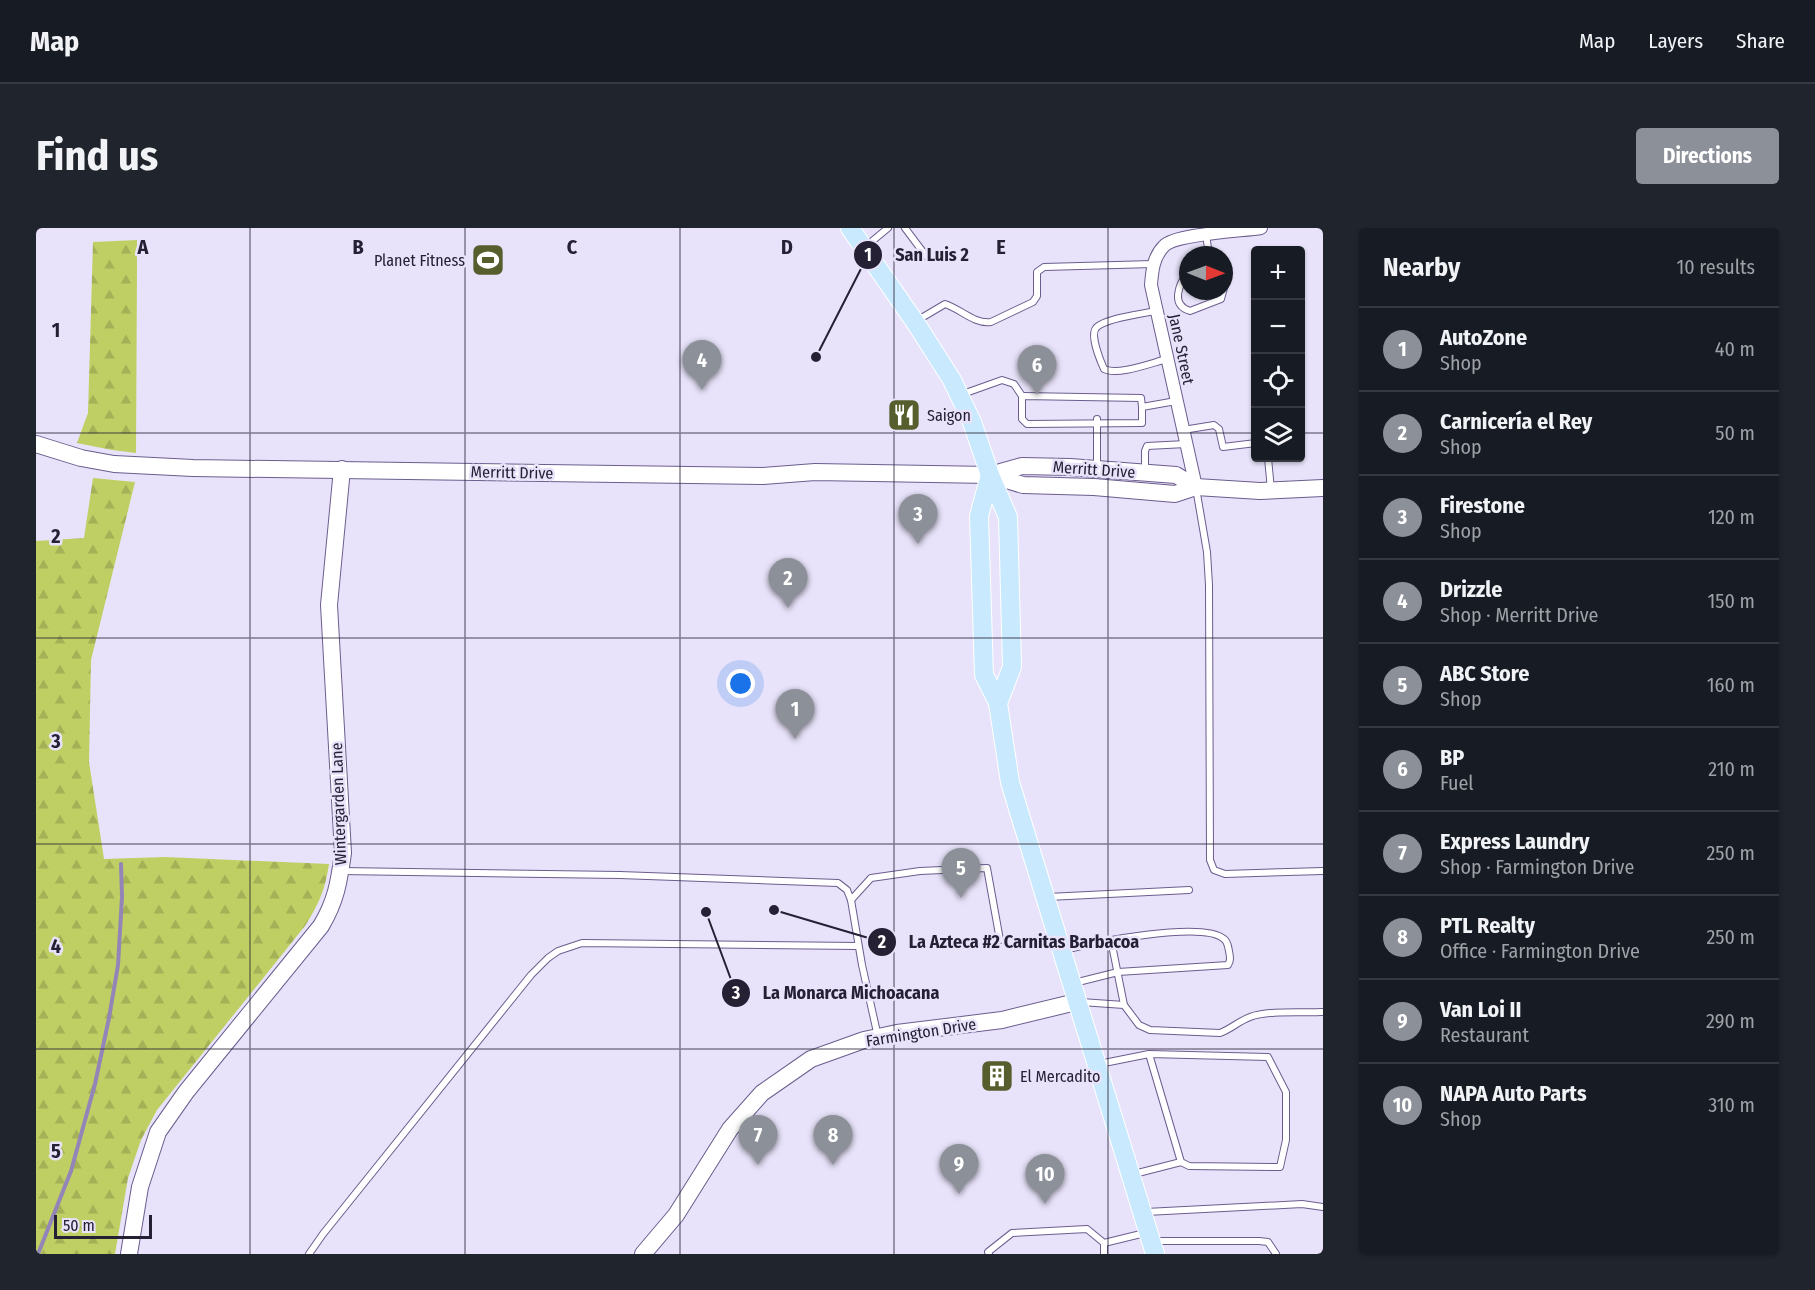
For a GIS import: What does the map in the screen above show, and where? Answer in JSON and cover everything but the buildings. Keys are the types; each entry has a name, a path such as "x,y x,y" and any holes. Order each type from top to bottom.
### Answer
{"main road":[{"path":"850,228 951,379 972,422 1008,518 1012,667 998,703"},
{"path":"990,475 979,516 984,675 998,703 1010,782 1044,897 1152,1242"}],"street":[{"path":"1153,264 1164,244 1185,237 1261,228"},
{"name":"Jane Street","path":"1153,264 1151,285 1156,311 1196,487"},
{"name":"Merritt Drive","path":"36,444 81,458 114,464 763,476 815,472 990,475 1023,485 1094,487 1175,495 1196,487 1271,490 1323,488"},
{"name":"Merritt Drive","path":"990,475 1022,466 1097,469 1176,475 1196,487"},
{"name":"Wintergarden Lane","path":"129,1254 140,1186 158,1132 186,1092 321,926 333,906 343,853 329,605 342,470"},
{"name":"Farmington Drive","path":"643,1254 676,1215 730,1129 762,1093 811,1059 864,1040 1002,1020 1076,1002"}],"lane":[{"path":"864,247 888,228"},
{"path":"905,228 926,256"},
{"path":"1206,235 1208,246"},
{"path":"915,322 945,304 952,306 962,315 984,323 991,322 1034,302 1037,272 1044,267 1153,264"},
{"path":"1180,300 1182,307 1190,311 1218,300"},
{"path":"1156,311 1119,318 1099,325 1094,334 1096,348 1104,369 1109,371 1118,371 1167,359"},
{"path":"959,395 1002,380 1014,384 1022,396 1022,419 1027,424 1044,421 1142,423 1141,398 1097,401 1044,400 1022,396"},
{"path":"1142,407 1176,401"},
{"path":"1097,422 1097,469"},
{"path":"1182,430 1214,425 1219,429 1223,447 1251,444"},
{"path":"1145,473 1147,446 1186,444"},
{"path":"1268,462 1271,490"},
{"path":"1196,487 1207,552 1209,585 1210,860 1214,870 1225,874 1323,871"},
{"path":"851,900 871,878 920,871 987,868 1000,940"},
{"path":"341,872 620,875 838,883 847,890 851,900 858,946 878,1037"},
{"path":"1044,897 1189,890"},
{"path":"1061,951 1111,940 1164,933 1212,934 1221,937 1228,945 1230,961 1228,965 1118,972 1071,984"},
{"path":"1111,940 1124,1005 1139,1025 1157,1031 1220,1033 1257,1014 1322,1012"},
{"path":"309,1254 322,1234 508,1003 548,958 558,951 582,944 858,946"},
{"path":"1076,1002 1124,1005"},
{"path":"1149,1054 1181,1162"},
{"path":"1096,1065 1149,1054 1268,1057 1286,1092 1286,1140 1280,1167 1189,1166 1181,1162 1130,1174"},
{"path":"1142,1212 1302,1204 1323,1207"},
{"path":"989,1254 988,1252 1012,1233 1087,1230 1104,1243 1268,1242 1276,1254"},
{"path":"1104,1243 1104,1254"}],"green space":[{"path":"137,240 136,453 77,443 88,413 93,242"},
{"path":"93,478 135,482 91,660 89,762 104,859 165,857 329,864 321,896 305,926 157,1110 141,1140 128,1178 115,1254 36,1254 36,541 84,538"}],"waterway":[{"path":"38,1254 71,1171 95,1084 118,965 122,897 121,864"}],"place":[{"name":"Planet Fitness","path":"488,260"},
{"name":"San Luis 2","path":"816,357"},
{"name":"Drizzle","path":"702,390"},
{"name":"BP","path":"1037,395"},
{"name":"Saigon","path":"904,415"},
{"name":"Firestone","path":"918,544"},
{"name":"Carnicería el Rey","path":"788,608"},
{"name":"AutoZone","path":"795,739"},
{"name":"ABC Store","path":"961,898"},
{"name":"La Azteca #2 Carnitas Barbacoa","path":"774,910"},
{"name":"La Monarca Michoacana","path":"706,912"},
{"name":"El Mercadito","path":"997,1076"},
{"name":"Express Laundry","path":"758,1165"},
{"name":"PTL Realty","path":"833,1165"},
{"name":"Van Loi II","path":"959,1194"},
{"name":"NAPA Auto Parts","path":"1045,1204"}]}
